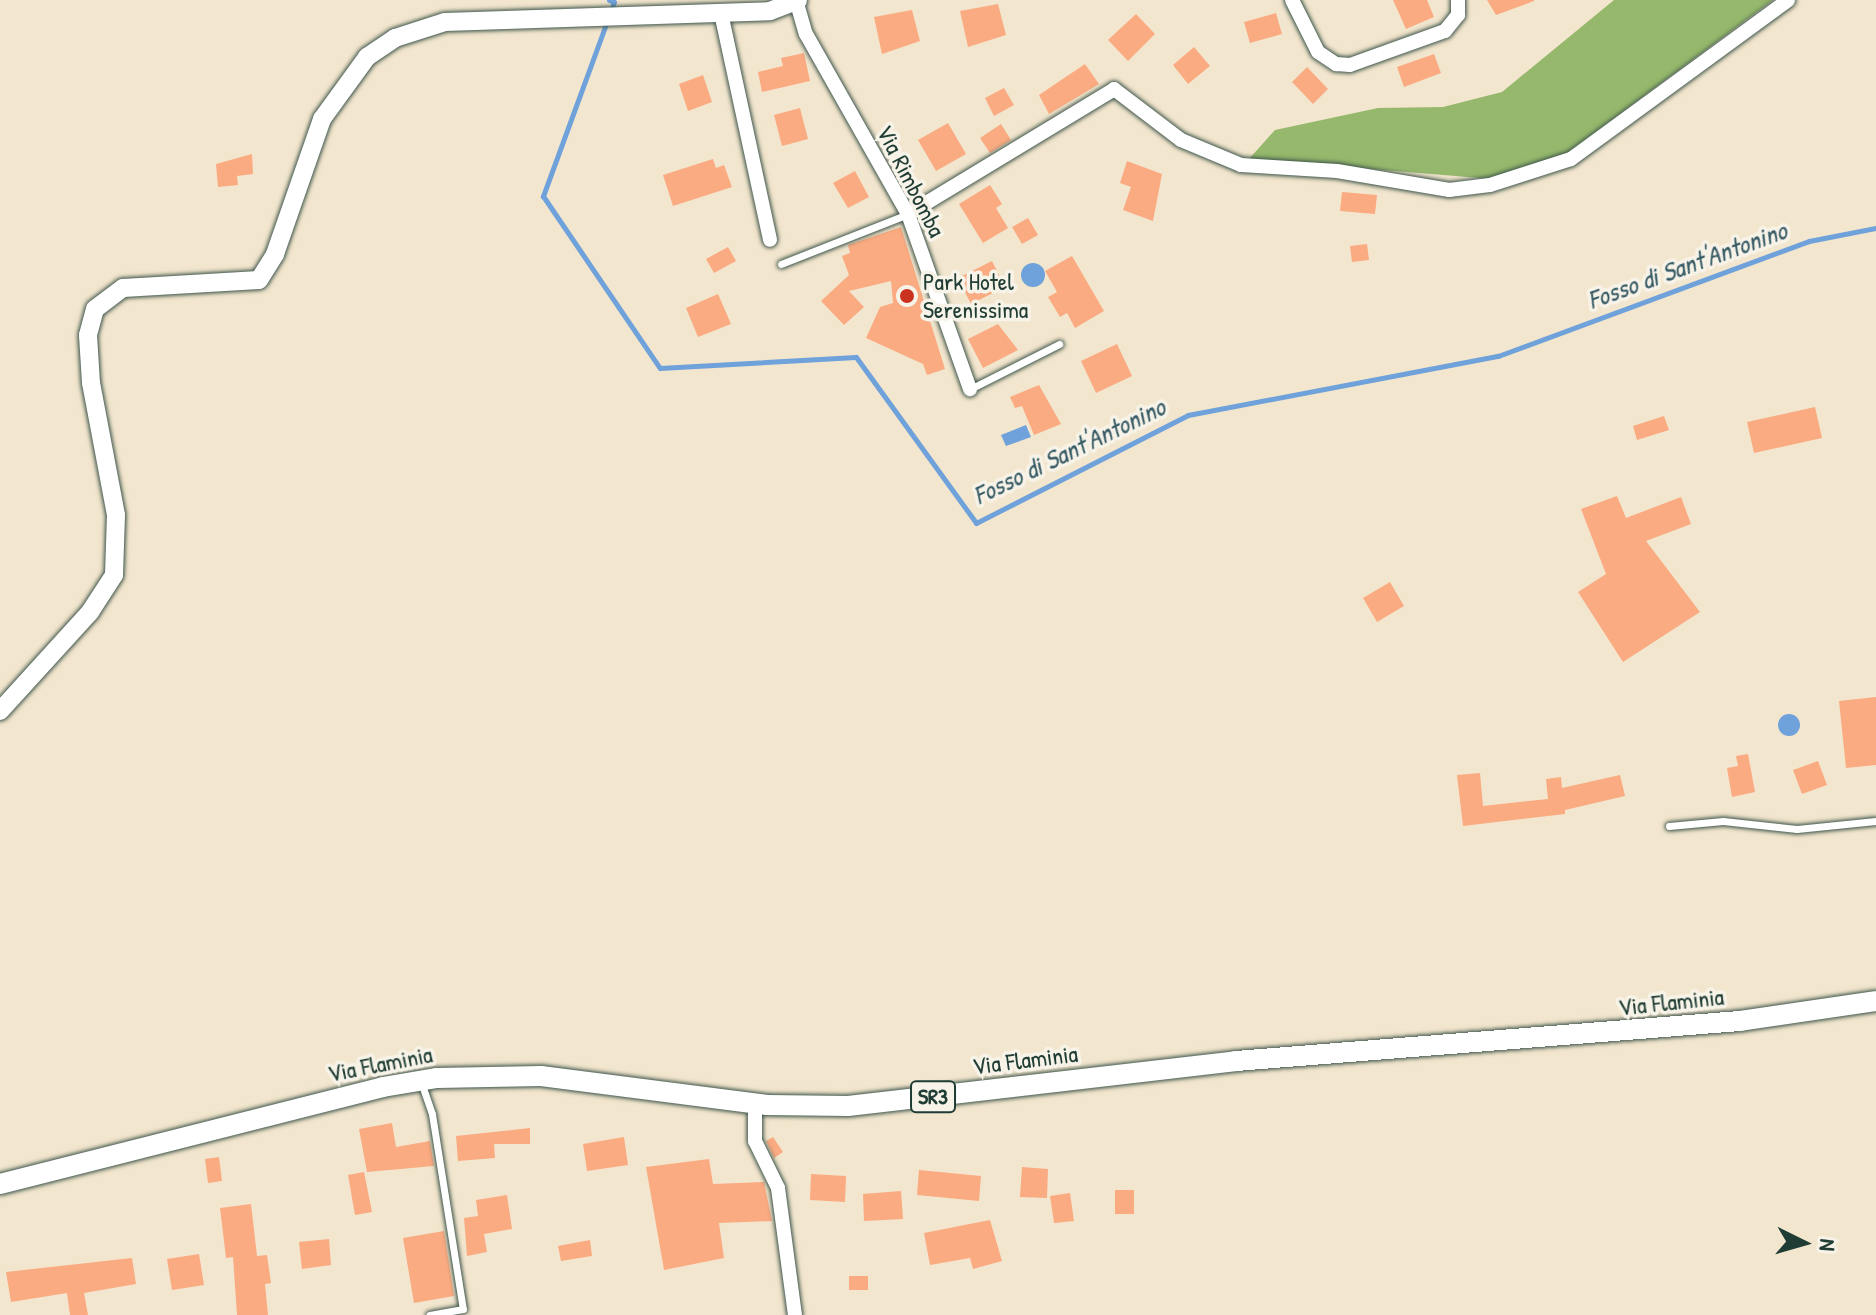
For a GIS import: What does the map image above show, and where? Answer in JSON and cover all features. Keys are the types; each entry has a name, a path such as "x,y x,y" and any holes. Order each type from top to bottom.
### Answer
{"main road":[{"name":"Via Flaminia","path":"0,1184 420,1080 541,1076 755,1104 867,1105 1236,1061 1740,1021 1876,1001"}],"street":[{"path":"1292,0 1318,52 1336,64 1350,65 1445,31 1458,15 1458,0"},
{"path":"908,214 1114,89 1181,140 1241,165 1337,171 1449,190 1490,185 1571,159 1788,0"},
{"path":"0,711 90,612 114,575 116,515 91,383 88,335 95,309 123,288 259,280 275,254 322,119 367,57 395,38 429,25 721,13 781,9 797,1"},
{"name":"Via Rimbomba","path":"797,1 806,34 908,214 970,389"},
{"path":"721,13 770,240"},
{"path":"755,1104 755,1141 779,1194 795,1315"}],"lane":[{"path":"781,264 908,214"},
{"path":"970,389 1059,344"},
{"path":"1669,826 1723,821 1797,829 1876,821"},
{"path":"420,1080 432,1114 463,1309 430,1315"}],"green space":[{"path":"1614,0 1773,0 1563,156 1492,179 1249,159 1275,130 1378,108 1443,107 1502,92"}],"water":[{"path":"1033,263 1041,267 1045,275 1041,283 1033,287 1025,283 1021,275 1025,267"},
{"path":"1026,425 1031,437 1006,446 1001,435"},
{"path":"1789,714 1800,725 1789,736 1778,725"}],"building":[{"path":"1393,0 1427,0 1434,17 1406,29"},
{"path":"1487,0 1534,0 1534,1 1496,15"},
{"path":"998,4 1006,35 968,47 960,11"},
{"path":"912,10 920,41 882,54 874,17"},
{"path":"1276,13 1282,34 1250,43 1244,22"},
{"path":"1136,14 1155,34 1128,61 1108,40"},
{"path":"1194,47 1210,66 1188,84 1173,65"},
{"path":"804,53 810,81 762,92 758,72 783,66 781,58"},
{"path":"1434,54 1441,73 1404,87 1397,67"},
{"path":"1085,64 1099,84 1049,114 1039,95"},
{"path":"1307,67 1328,89 1313,104 1292,82"},
{"path":"703,75 712,102 688,111 679,84"},
{"path":"1004,88 1014,105 994,116 985,98"},
{"path":"800,108 808,139 782,146 774,115"},
{"path":"948,123 966,154 936,171 918,140"},
{"path":"1001,124 1011,140 990,153 980,138"},
{"path":"252,154 253,174 237,176 238,185 218,187 216,164"},
{"path":"713,159 716,168 724,165 732,187 673,206 663,175"},
{"path":"1127,161 1162,174 1153,221 1123,210 1131,187 1120,183"},
{"path":"855,171 869,197 848,208 833,183"},
{"path":"990,185 1002,204 996,208 1008,228 983,243 959,204"},
{"path":"1342,192 1377,195 1375,214 1340,211"},
{"path":"1028,218 1038,235 1022,244 1012,227"},
{"name":"Park Hotel Serenissima","path":"901,227 945,369 927,375 923,364 866,338 880,307 893,303 891,281 849,291 864,307 844,325 821,301 849,275 842,256 850,253 848,245"},
{"path":"1367,244 1369,260 1352,262 1350,246"},
{"path":"728,247 736,261 714,273 706,259"},
{"path":"1072,256 1104,311 1075,328 1067,313 1060,317 1048,297 1057,292 1045,271"},
{"path":"992,261 1005,287 971,304 958,278"},
{"path":"718,294 731,324 698,337 686,308"},
{"path":"998,324 1018,350 983,368 968,339"},
{"path":"1117,344 1132,376 1096,393 1081,361"},
{"path":"1039,385 1061,424 1034,435 1022,406 1015,408 1010,397"},
{"path":"1815,407 1822,438 1754,453 1747,422"},
{"path":"1664,416 1669,430 1637,440 1633,426"},
{"path":"1617,496 1626,518 1681,497 1691,524 1646,541 1700,612 1623,662 1578,592 1606,574 1581,509"},
{"path":"1390,582 1404,606 1377,622 1363,598"},
{"path":"1876,697 1876,765 1846,768 1839,701"},
{"path":"1748,754 1755,792 1732,797 1727,768 1738,766 1736,756"},
{"path":"1818,761 1827,785 1802,794 1793,770"},
{"path":"1480,773 1483,806 1548,799 1546,779 1561,777 1562,788 1620,775 1625,796 1565,810 1565,814 1463,826 1457,775"},
{"path":"392,1123 396,1147 430,1141 434,1166 367,1172 359,1129"},
{"path":"530,1128 530,1144 494,1144 495,1158 458,1161 456,1136"},
{"path":"624,1137 628,1165 587,1171 583,1144"},
{"path":"773,1137 783,1152 774,1158 766,1141"},
{"path":"219,1157 222,1181 208,1183 205,1159"},
{"path":"709,1159 713,1184 764,1182 772,1221 719,1223 724,1258 664,1270 646,1167"},
{"path":"1022,1167 1048,1169 1047,1198 1020,1197"},
{"path":"919,1170 981,1176 979,1201 917,1195"},
{"path":"364,1172 372,1212 355,1215 348,1175"},
{"path":"811,1174 846,1176 845,1202 810,1200"},
{"path":"1115,1190 1134,1190 1134,1214 1115,1214"},
{"path":"901,1191 903,1219 864,1221 863,1194"},
{"path":"1070,1193 1074,1221 1054,1223 1050,1196"},
{"path":"507,1195 512,1229 484,1234 487,1252 467,1256 464,1218 478,1216 476,1200"},
{"path":"251,1204 257,1256 267,1255 271,1283 265,1284 268,1315 237,1315 233,1257 226,1258 220,1208"},
{"path":"990,1220 1002,1261 973,1269 970,1258 930,1265 924,1233"},
{"path":"444,1231 454,1296 414,1303 403,1238"},
{"path":"329,1239 331,1265 302,1269 299,1242"},
{"path":"590,1240 592,1256 561,1261 558,1246"},
{"path":"199,1254 204,1285 172,1290 167,1259"},
{"path":"132,1258 136,1284 84,1293 88,1315 70,1315 67,1293 11,1302 6,1272"},
{"path":"849,1276 868,1276 868,1290 849,1290"}],"waterway":[{"name":"Fosso di Sant'Antonino","path":"609,0 614,2 543,196 660,368 856,357 976,523 1188,415 1498,356 1809,241 1876,228"}],"place":[{"name":"Park Hotel Serenissima","path":"907,296"}]}
